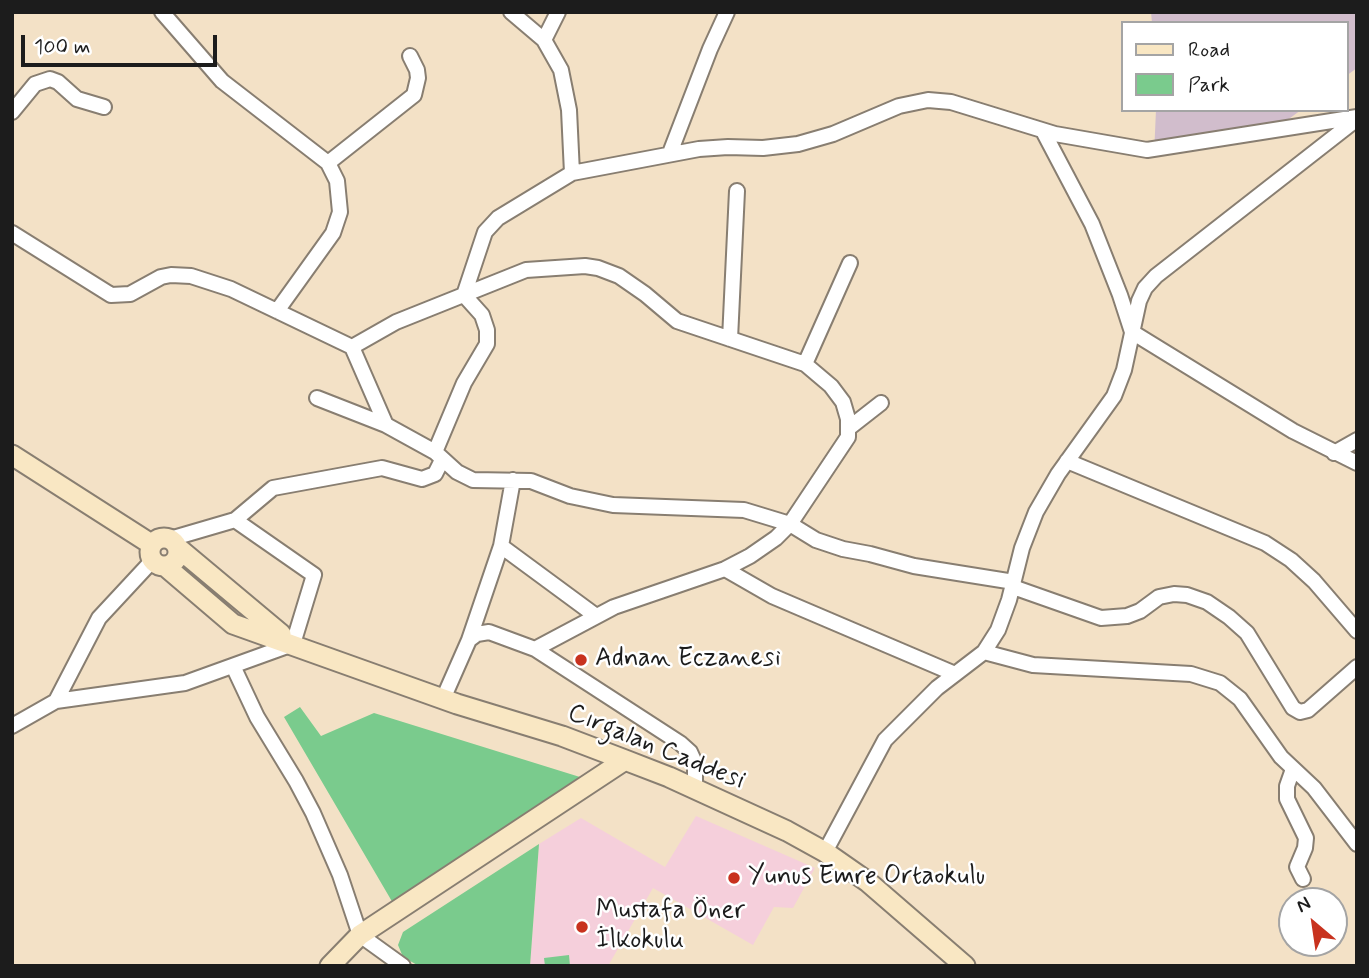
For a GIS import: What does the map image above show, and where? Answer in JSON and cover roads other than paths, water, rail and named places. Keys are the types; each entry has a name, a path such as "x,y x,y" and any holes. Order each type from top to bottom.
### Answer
{"street":[{"path":"162,12 222,81 328,163 340,191 337,223 327,242 277,311"},
{"path":"510,12 544,40 557,60 566,88 572,173"},
{"path":"544,40 558,12"},
{"path":"670,153 727,12"},
{"path":"328,163 414,95 418,78 410,55"},
{"path":"12,112 35,84 50,79 58,82 77,99 104,107"},
{"path":"464,295 480,241 491,225 498,218 572,173 670,153 709,148 763,148 798,144 833,134 883,111 908,103 928,100 962,105 1043,131 1085,141 1147,150 1357,118"},
{"path":"825,852 885,740 955,674 984,652 998,630 1014,584 1022,548 1036,512 1114,396 1124,370 1141,294 1150,281 1357,118"},
{"path":"1043,131 1092,224 1132,332 1293,431 1357,463"},
{"path":"730,339 737,191"},
{"path":"12,233 111,295 130,294 154,279 181,275 231,289 352,347 386,425"},
{"path":"805,364 850,263"},
{"path":"352,347 396,322 526,270 598,268 628,282 677,321 805,364 838,394 846,411 848,437 790,524 763,548 725,569 614,607 535,649"},
{"path":"56,701 99,618 163,552 235,520 273,488 383,468 416,478 426,478 438,470 439,456 464,383 487,344 488,330 482,315 464,295"},
{"path":"317,398 386,425 439,456 457,472 472,480 531,481 570,496 613,505 744,510 790,524 816,540 843,549 914,566 1014,584 1091,615 1110,618 1134,614 1166,595 1186,594 1207,602 1230,617 1247,633 1293,708 1300,712 1308,710 1357,667"},
{"path":"849,428 881,404"},
{"path":"1334,453 1357,440"},
{"name":"Cırgalan Caddesi","path":"12,455 163,552 293,644 443,699 625,760 787,831 825,852 867,882 965,966"},
{"path":"1068,461 1265,542 1308,576 1357,631"},
{"path":"443,699 468,640 501,546 513,480"},
{"path":"12,726 56,701 185,683 293,644 314,575 235,520"},
{"path":"501,546 596,616"},
{"path":"725,569 772,596 955,674"},
{"path":"468,640 477,634 489,632 535,649 686,747 695,763 695,789"},
{"path":"984,652 1033,665 1191,674 1227,687 1240,699 1281,757 1314,788 1357,844"},
{"path":"233,666 257,717 313,813 340,875 360,935 403,966"},
{"path":"330,966 360,935 625,760"},
{"path":"1293,769 1287,786 1287,799 1306,838 1297,867 1303,879"}],"place":[{"name":"Adnan Eczanesi","path":"581,660"},
{"name":"Yunus Emre Ortaokulu","path":"734,878"},
{"name":"Mustafa Öner İlkokulu","path":"582,927"}]}
